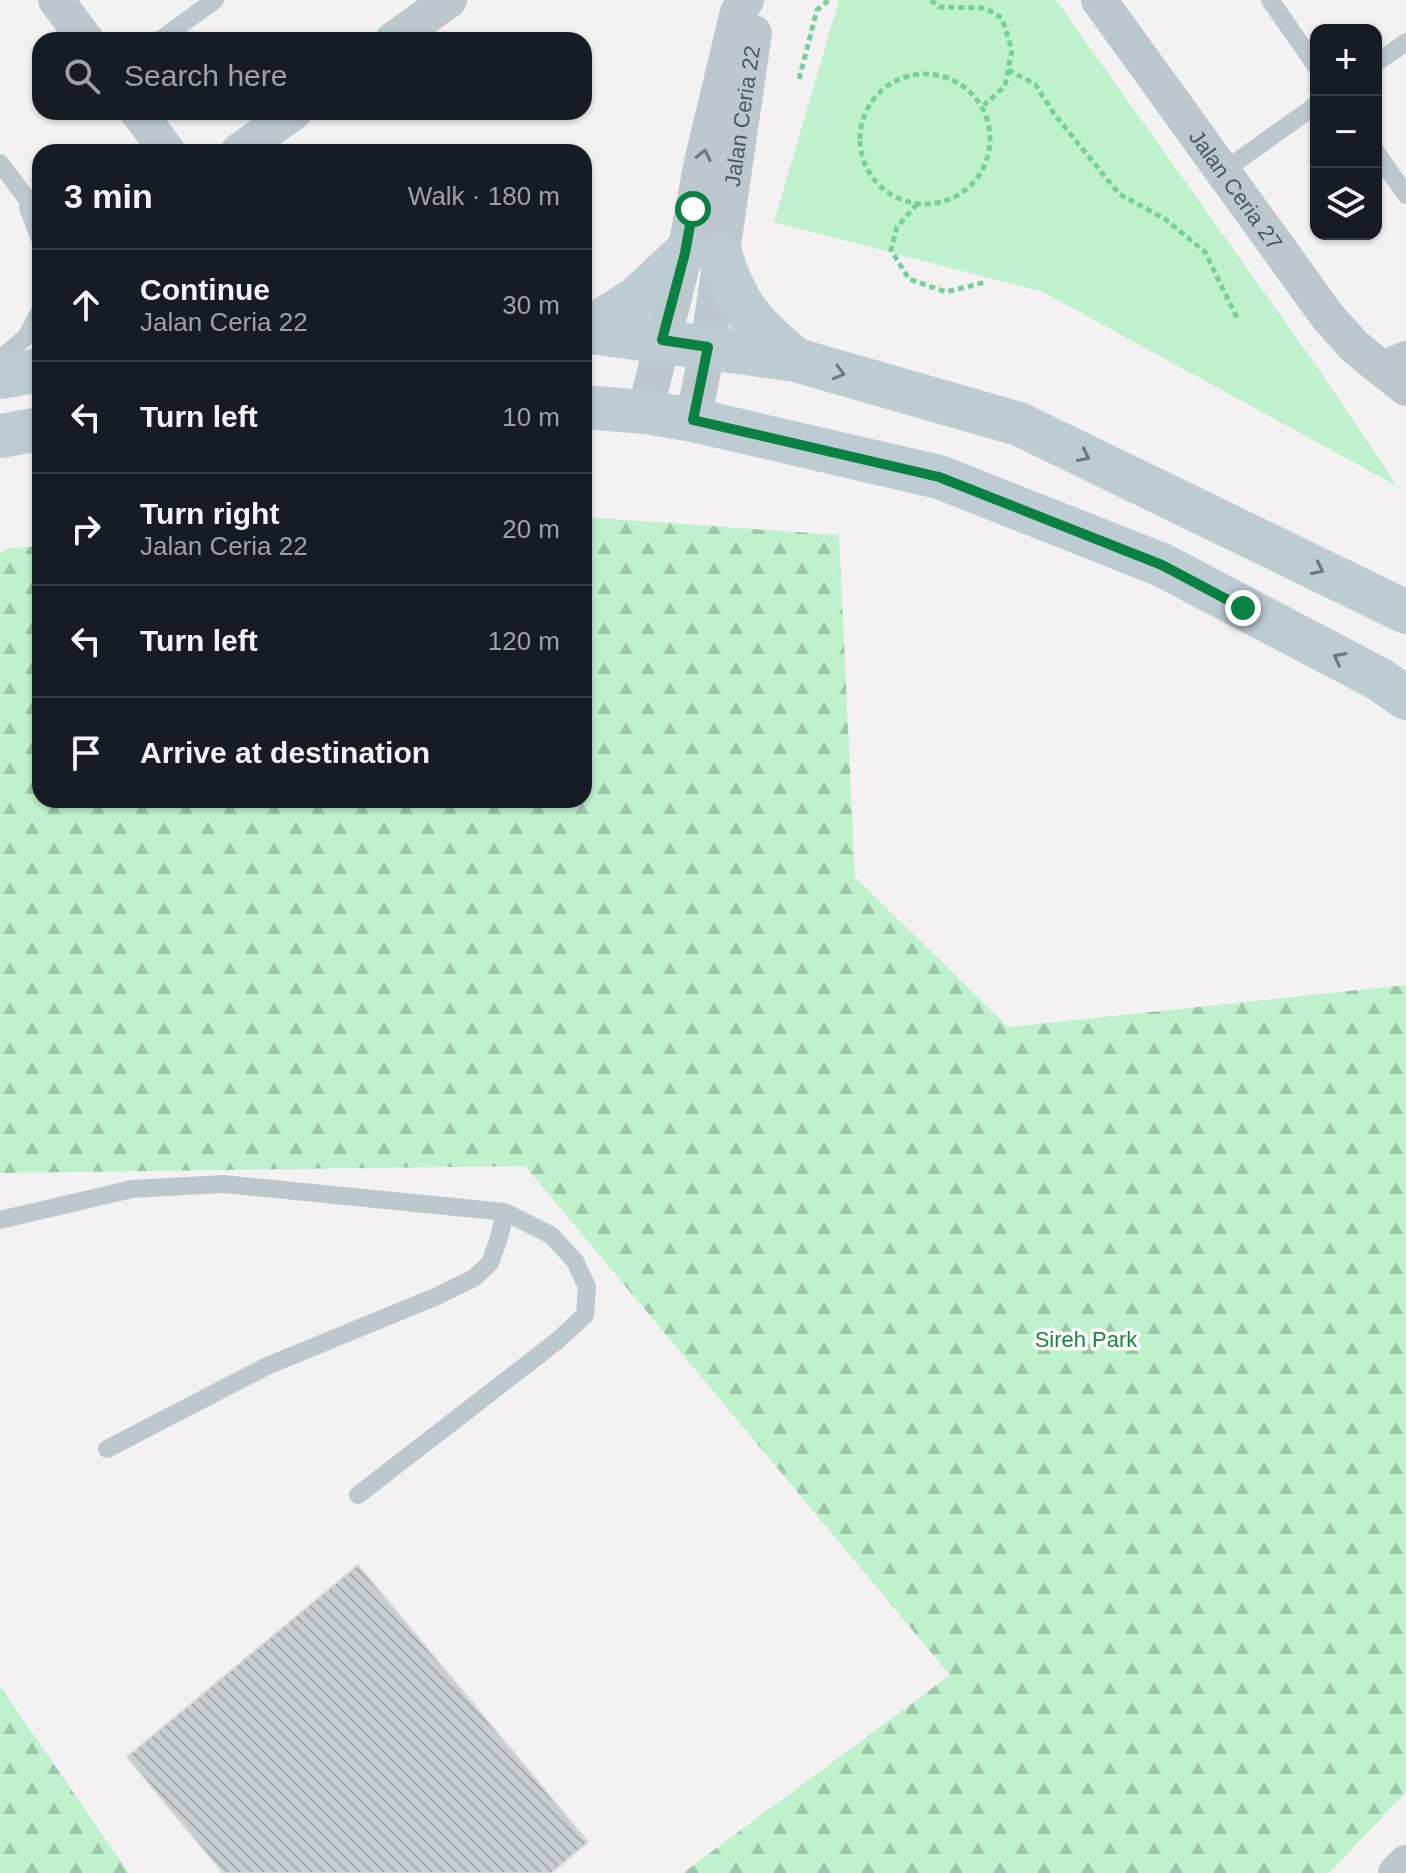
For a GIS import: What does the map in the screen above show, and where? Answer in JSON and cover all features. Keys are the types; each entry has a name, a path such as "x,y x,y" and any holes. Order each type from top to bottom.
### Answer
{"main road":[{"path":"592,326 703,254 730,286 755,325 796,360"},
{"path":"592,332 796,360 1019,424 1406,612"},
{"path":"0,377 32,371"},
{"path":"592,408 693,420 939,477 1162,565 1379,679 1406,698"},
{"path":"0,436 32,430"}],"street":[{"path":"56,0 80,32"},
{"path":"404,32 449,0"},
{"name":"Jalan Ceria 22","path":"693,420 708,347 702,162 738,12 746,0"},
{"name":"Jalan Ceria 22","path":"645,412 662,340 703,254 756,21 755,0"},
{"name":"Jalan Ceria 27","path":"1099,0 1328,317 1354,346 1398,372"},
{"path":"144,120 162,144"},
{"path":"249,144 283,120"},
{"path":"1396,1873 1406,1863"}],"lane":[{"path":"171,32 215,0"},
{"path":"1270,0 1310,57"},
{"path":"1382,59 1406,42"},
{"path":"1222,172 1310,109"},
{"path":"1382,161 1406,195"},
{"path":"0,163 32,206"},
{"path":"25,198 32,217"},
{"path":"0,359 26,337 32,326"},
{"path":"0,1220 132,1189 223,1184 505,1212 551,1235 575,1261 587,1287 585,1315 557,1341 358,1495"},
{"path":"107,1449 267,1366 474,1278 490,1263 505,1212"}],"path":[{"path":"799,79 817,10 829,0"},
{"path":"931,0 939,7 985,8 1002,18 1012,50 1005,86 984,105"},
{"path":"1008,70 1035,84 1055,115 1119,194 1165,219 1205,252 1237,318"},
{"path":"917,73 948,77 984,105 989,124 989,155 974,183 948,201 917,204 887,193 866,169 859,138 866,108 887,84 917,73"},
{"path":"917,204 897,227 891,250 909,279 946,292 986,282"}],"green space":[{"path":"839,0 1056,0 1315,364 1397,486 1043,292 774,222"},
{"name":"Sireh Park","path":"592,518 839,535 855,877 1008,1027 1406,985 1406,1792 1329,1873 683,1873 950,1675 525,1166 0,1173 0,553 9,548 32,547 32,808 592,808"},
{"path":"0,1686 129,1873 0,1873"}],"building":[{"path":"358,1565 588,1842 551,1873 223,1873 127,1757"}],"route":[{"path":"693,209 662,340 708,347 693,420 939,477 1162,565 1243,608"}]}
